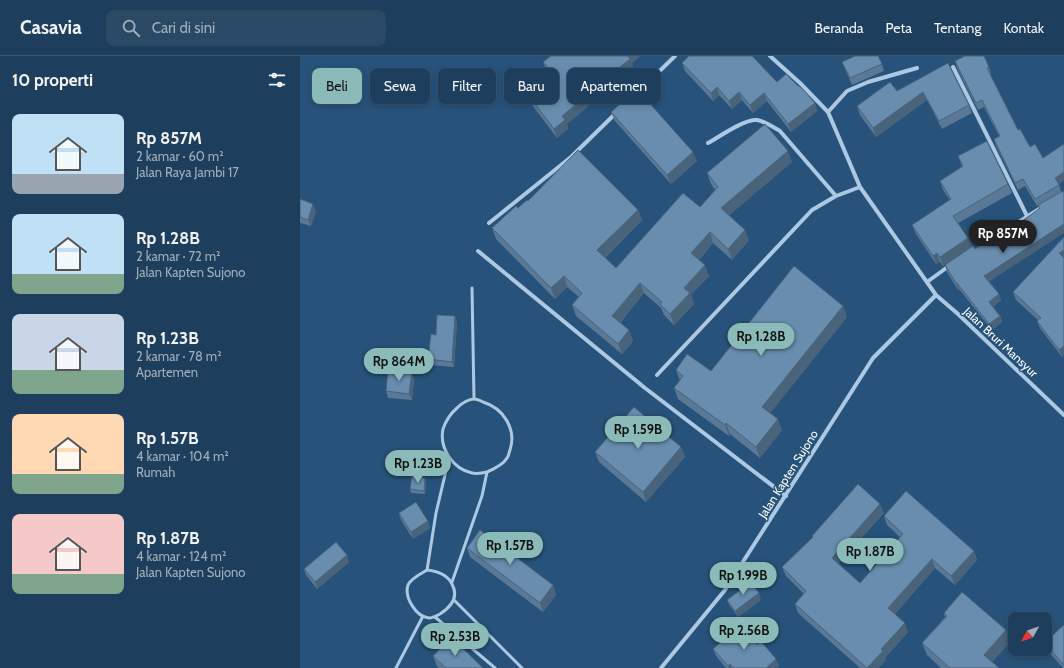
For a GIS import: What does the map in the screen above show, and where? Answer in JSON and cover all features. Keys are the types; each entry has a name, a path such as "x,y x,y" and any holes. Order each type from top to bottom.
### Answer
{"street":[{"path":"661,69 675,56"},
{"path":"770,56 828,112 847,91 868,82 917,68"},
{"path":"953,67 1028,216"},
{"path":"490,223 571,157 620,109"},
{"name":"Jalan Bruri Mansyur","path":"828,112 860,187 936,295 1064,416"},
{"path":"708,143 747,122 757,120 780,131 836,196"},
{"path":"657,376 812,210 836,196 860,187"},
{"path":"1008,228 1046,205"},
{"path":"478,251 639,383 786,496"},
{"path":"927,282 955,263"},
{"name":"Jalan Kapten Sujono","path":"662,668 725,590 873,358 936,295"}],"lane":[{"path":"472,288 474,399"},
{"path":"474,399 487,403 499,410 508,421 512,433 511,446 507,458 499,466 487,472 472,473 460,468 449,458 445,451 441,437 445,422 453,411 463,402 474,399"},
{"path":"427,570 436,513 449,458"},
{"path":"452,582 482,496 487,472"},
{"path":"427,570 437,571 445,575 452,582 455,591 454,600 444,611 435,617 429,618 423,616 413,607 407,596 408,584 415,577 427,570"},
{"path":"454,600 522,668"},
{"path":"396,668 423,616"},
{"path":"435,617 495,668"}],"building":[{"path":"551,56 628,56 630,59 619,68 567,68 567,104 577,104 562,116 565,120 554,129 535,104 559,104 559,68 548,68 543,62"},
{"path":"689,56 752,56 777,82 786,74 799,87 800,86 815,103 788,124 764,93 750,105 739,92 729,101 717,87 711,93 682,63"},
{"path":"855,56 878,56 882,64 850,78 842,62"},
{"path":"965,56 984,56 989,67 987,68 1018,130 1020,129 1030,147 1035,144 1043,158 1064,144 1064,172 1055,178 1059,185 1035,199 1023,179 1015,183 994,139 1000,136 982,100 976,103 955,61"},
{"path":"948,63 969,105 939,121 923,92 873,128 857,106 890,82 897,91"},
{"path":"620,104 650,104 693,152 667,175 611,112"},
{"path":"765,124 788,151 721,208 745,230 728,249 710,232 691,253 705,265 684,288 690,293 670,314 660,304 662,302 640,283 612,316 629,330 618,344 572,305 582,293 564,276 551,288 492,228 516,206 518,208 527,200 528,201 578,150 638,210 597,250 616,268 683,193 700,207 718,187 707,173"},
{"path":"987,141 1008,184 953,216 968,238 940,257 937,253 933,256 912,225 951,199 940,181 963,166 958,156"},
{"path":"1063,191 1064,224 984,276 999,294 989,302 1000,316 989,324 956,283 945,265 973,246 975,249 1016,223 1017,225 1040,208 1038,205"},
{"path":"300,199 313,204 308,220 300,217"},
{"path":"1064,237 1064,250 1059,253 1064,258 1064,346 1059,350 1037,321 1041,318 1013,292"},
{"path":"794,266 843,306 762,407 778,419 756,447 726,423 725,425 674,388 683,376 676,370 687,354 711,371"},
{"path":"437,315 455,316 452,362 428,359 431,334 436,335"},
{"path":"388,370 412,372 409,394 386,391"},
{"path":"634,407 681,447 643,492 595,452"},
{"path":"412,476 425,478 424,491 410,489"},
{"path":"858,484 880,504 832,558 860,583 903,534 884,516 906,491 974,551 951,576 932,559 888,608 905,623 881,649 883,651 867,668 795,604 806,591 782,567 813,537 812,536"},
{"path":"416,502 428,521 411,532 399,513"},
{"path":"480,530 553,585 540,603 467,548"},
{"path":"336,542 347,555 315,582 304,569"},
{"path":"751,582 759,593 735,611 727,600"},
{"path":"962,592 1006,630 984,655 999,668 950,668 922,643 947,616 944,613"},
{"path":"740,625 757,644 761,641 776,659 766,668 734,668 730,664 728,666 713,649"},
{"path":"1064,625 1064,665 1052,652 1052,636"},
{"path":"451,637 483,668 446,668 433,656"}]}
